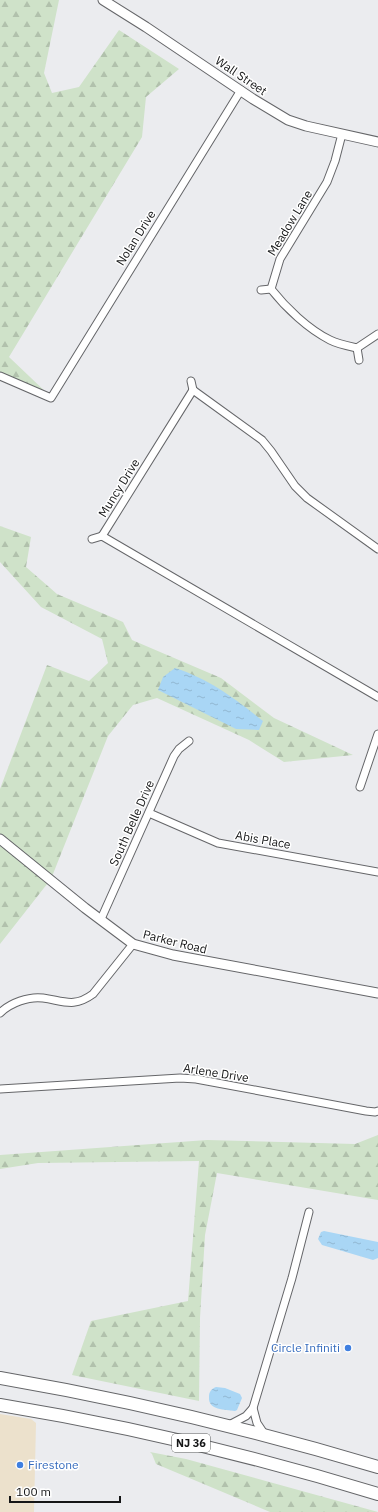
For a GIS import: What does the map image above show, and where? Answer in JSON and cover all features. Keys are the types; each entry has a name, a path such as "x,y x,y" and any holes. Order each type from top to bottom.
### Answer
{"highway":[{"name":"NJ 36","path":"0,1378 168,1411 267,1436 378,1467"},
{"name":"NJ 36","path":"0,1405 150,1434 225,1452 378,1494"}],"street":[{"name":"Wall Street","path":"103,0 288,120 378,142"},
{"name":"Nolan Drive","path":"0,376 50,398 241,90"},
{"name":"Meadow Lane","path":"271,289 280,260 327,182 335,161 342,134"},
{"path":"262,290 271,289 288,310 323,336 336,342 357,348 378,334"},
{"path":"357,348 359,360"},
{"path":"191,381 193,390 262,440 295,486 307,498 378,549"},
{"name":"Muncy Drive","path":"193,390 102,536 378,697"},
{"path":"92,539 102,536"},
{"path":"360,787 378,734"},
{"name":"South Belle Drive","path":"101,919 174,756 179,749 189,741"},
{"name":"Abis Place","path":"149,813 218,843 378,872"},
{"name":"Parker Road","path":"0,839 85,908 133,944 173,955 378,993"},
{"path":"0,1013 6,1007 17,1002 34,999 43,998 69,1003 85,1000 93,994 133,944"},
{"name":"Arlene Drive","path":"0,1089 180,1078 366,1111 378,1111"},
{"path":"267,1436 257,1423 254,1408 292,1278 309,1212"},
{"path":"228,1426 246,1416 254,1408"}],"shaded area":[{"path":"0,1414 31,1419 36,1423 34,1512 0,1512"}],"green space":[{"path":"0,0 59,0 44,73 52,93 79,87 119,30 179,69 146,97 142,137 9,357 50,396 0,375"},
{"path":"0,526 31,537 26,567 57,594 123,622 132,640 221,678 274,718 353,755 284,762 249,740 157,698 133,705 108,736 51,879 0,944 0,789 47,665 89,681 108,663 102,639 41,607 0,562"},
{"path":"378,1135 378,1200 217,1173 205,1235 200,1318 199,1401 72,1375 91,1321 188,1301 199,1161 38,1163 0,1169 0,1155 207,1140 355,1144"},
{"path":"150,1452 186,1459 378,1512 270,1512 156,1464"}],"water":[{"path":"175,668 200,678 222,690 263,721 259,730 236,729 158,690 163,677"},
{"path":"324,1231 378,1242 378,1258 373,1260 322,1245 318,1239 321,1232"},
{"path":"216,1387 225,1388 240,1394 242,1398 237,1410 222,1409 211,1405 209,1402 209,1394"}],"place":[{"name":"Circle Infiniti","path":"348,1348"},
{"name":"Firestone","path":"20,1465"}]}
